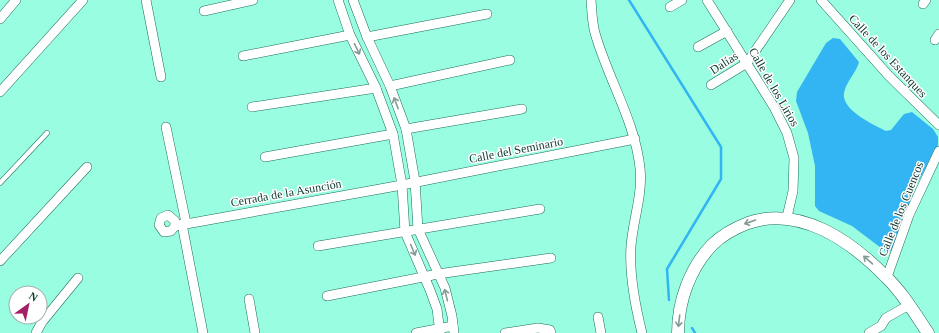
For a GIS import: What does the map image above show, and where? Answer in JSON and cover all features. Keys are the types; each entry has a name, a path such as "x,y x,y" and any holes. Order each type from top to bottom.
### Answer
{"street":[{"path":"0,19 16,0"},
{"path":"0,92 83,0"},
{"path":"146,0 161,77"},
{"path":"204,11 239,1 253,0"},
{"path":"338,0 350,35 376,88 393,134 402,185 405,232 437,309 440,331"},
{"path":"352,0 367,37 390,86 406,129 415,181 418,229 445,288 453,330 416,333"},
{"path":"591,0 594,31 635,139 640,169 639,197 631,246 631,274 635,303 642,333"},
{"path":"670,7 682,0"},
{"name":"Calle de los Lirios","path":"707,0 747,63 787,133 794,158 793,191 787,217"},
{"name":"Dalías","path":"711,86 747,63 790,0"},
{"name":"Calle de los Estanques","path":"821,0 889,76 939,125"},
{"path":"367,37 487,14"},
{"path":"698,47 727,31"},
{"path":"243,56 350,35"},
{"path":"390,86 510,60"},
{"path":"252,107 376,88"},
{"path":"406,129 522,109"},
{"path":"166,127 181,224 203,333"},
{"path":"265,157 393,134"},
{"name":"Calle del Seminario","path":"402,185 415,181 635,139"},
{"name":"Calle de los Cuencos","path":"887,277 909,215 939,151"},
{"path":"0,261 87,167"},
{"name":"Cerrada de la Asunción","path":"181,224 402,185"},
{"path":"318,246 540,208"},
{"path":"678,333 680,309 686,286 704,253 718,239 742,225 762,218 787,217 809,223 828,232 855,250 887,277 928,333"},
{"path":"327,296 424,278 438,274 551,258"},
{"path":"36,333 42,322 78,278"},
{"path":"249,299 255,333"},
{"path":"869,333 881,326 886,318 908,304"},
{"path":"598,317 601,333"},
{"path":"505,333 538,328 550,330 551,333"}],"lane":[{"path":"0,183 47,133"}],"water":[{"path":"833,38 840,39 859,62 844,93 844,99 853,111 867,121 886,131 891,130 904,114 912,112 933,129 938,137 938,145 916,186 893,249 889,252 885,251 852,226 819,211 815,206 815,166 808,133 796,101 797,92 826,43"}],"waterway":[{"path":"629,0 721,147 721,179 667,269 669,300"},
{"path":"692,328 695,333"}]}
